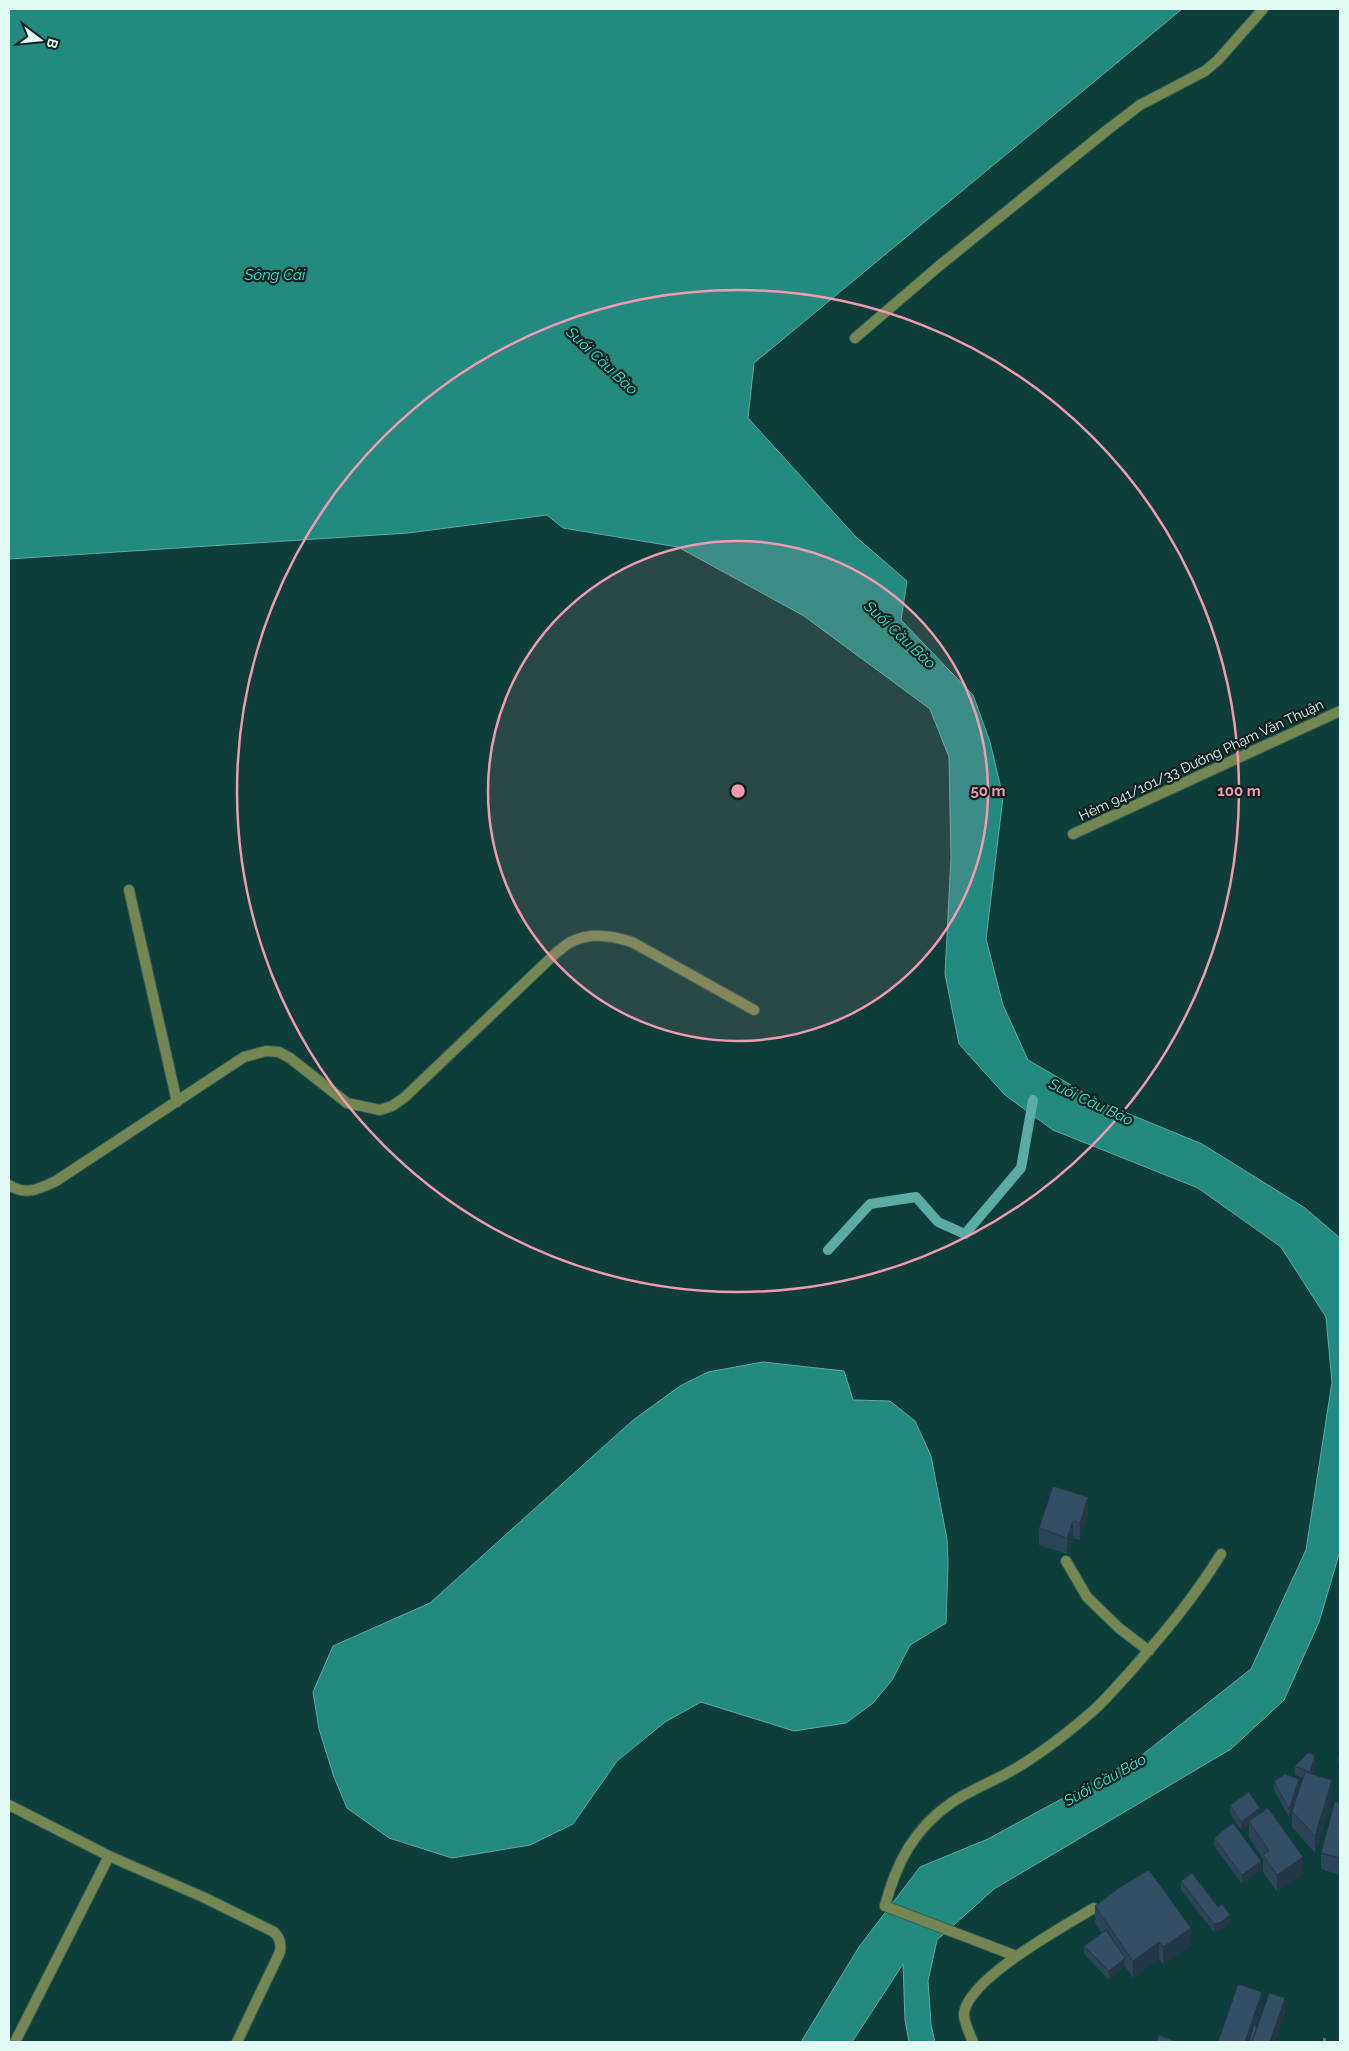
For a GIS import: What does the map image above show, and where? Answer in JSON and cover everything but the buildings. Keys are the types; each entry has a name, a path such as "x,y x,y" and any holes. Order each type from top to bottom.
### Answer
{"street":[{"path":"855,338 939,266 1140,105 1205,71 1218,60 1263,9"},
{"name":"Hẻm 941/101/33 Đường Phạm Văn Thuận","path":"1073,834 1340,712"},
{"path":"128,890 177,1102"},
{"path":"9,1186 22,1192 36,1190 56,1182 244,1057 266,1051 279,1052 290,1058 347,1103 380,1110 392,1106 405,1097 557,952 574,940 598,936 615,937 632,942 754,1010"},
{"path":"1016,1956 885,1906 892,1879 907,1848 930,1820 952,1802 1017,1768 1053,1744 1097,1708 1149,1650 1205,1580 1221,1554"},
{"path":"1066,1561 1087,1597 1119,1628 1149,1650"},
{"path":"9,1805 109,1856 206,1898 279,1936 281,1943 280,1952 238,2042"},
{"path":"15,2042 109,1856"},
{"path":"973,2042 964,2014 969,1998 1028,1947 1094,1908"}],"path":[{"path":"1324,2042 1325,2037"}],"water":[{"name":"Sông Cái","path":"9,9 1182,9 754,363 748,418 856,537 907,581 901,620 973,695 990,742 1003,797 986,939 1003,1005 1028,1060 1100,1102 1202,1144 1305,1208 1340,1238 1340,1551 1319,1622 1284,1700 1231,1749 994,1889 937,1940 928,1981 931,2025 935,2042 909,2042 905,2020 903,1964 852,2042 801,2042 859,1947 920,1867 988,1839 1142,1755 1251,1669 1306,1550 1332,1382 1326,1317 1281,1247 1198,1188 1053,1130 1005,1095 959,1044 945,974 951,858 949,757 930,709 804,616 678,547 563,528 547,515 408,533 9,559"},
{"path":"763,1362 844,1371 853,1400 890,1401 915,1421 931,1456 947,1539 946,1623 910,1645 892,1680 873,1703 846,1723 794,1731 701,1702 665,1722 617,1761 573,1824 530,1845 452,1858 389,1838 347,1808 334,1777 319,1729 313,1692 333,1646 430,1603 632,1421 680,1386 708,1372"}],"waterway":[{"path":"828,1250 870,1204 916,1197 938,1222 965,1234 1021,1168 1033,1100"}],"water label":[{"name":"Suối Cầu Bào","path":"602,361"},
{"name":"Suối Cầu Bào","path":"900,635"},
{"name":"Suối Cầu Bào","path":"1091,1102"},
{"name":"Suối Cầu Bào","path":"1105,1780"}]}
